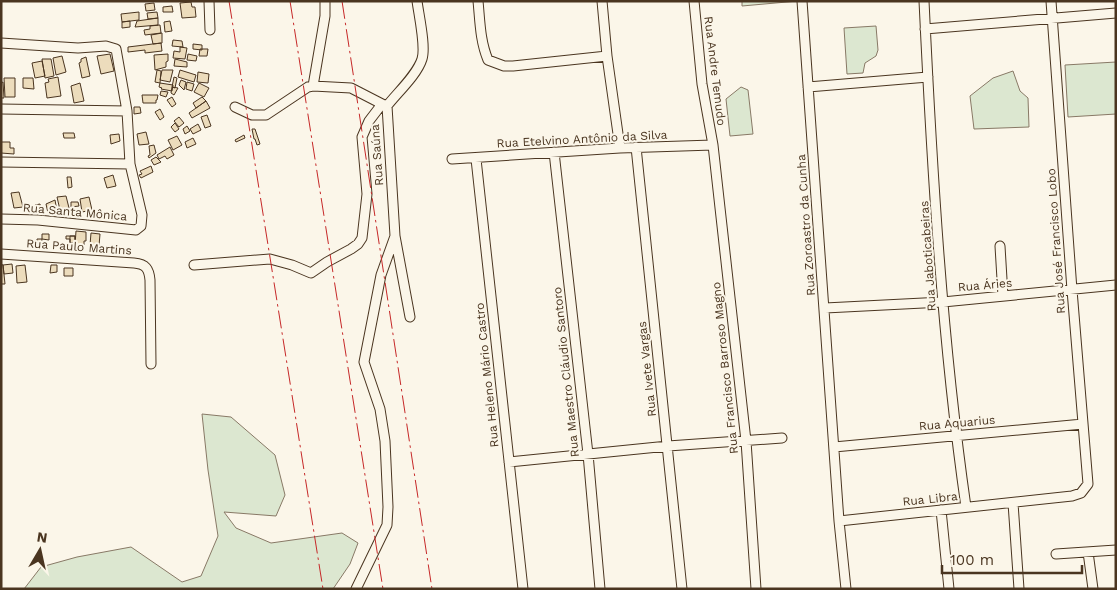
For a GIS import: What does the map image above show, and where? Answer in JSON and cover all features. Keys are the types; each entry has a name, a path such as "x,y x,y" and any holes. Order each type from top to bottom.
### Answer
{"street":[{"path":"209,1 210,30"},
{"path":"313,86 325,16 325,1"},
{"name":"Rua Saúna","path":"410,317 395,236 385,105 418,68 422,59 423,48 417,1"},
{"path":"478,1 484,52 488,60 497,64 524,66 607,56"},
{"path":"602,1 607,56 620,148"},
{"name":"Rua Andre Temudo","path":"694,1 702,84 713,145"},
{"name":"Rua Zoroastro da Cunha","path":"802,1 834,447"},
{"name":"Rua Jaboticabeiras","path":"924,1 943,302 956,435 966,507"},
{"name":"Rua José Francisco Lobo","path":"1051,1 1072,290 1089,480"},
{"path":"925,29 1116,13"},
{"path":"1,43 78,48 106,46 116,49 127,111 130,164 1,162"},
{"path":"808,87 928,77"},
{"path":"194,264 270,259 311,273 358,244 362,238 367,194 362,137 369,121 385,105 351,88 313,86 308,87 266,116 252,115 235,107"},
{"path":"1,109 127,111"},
{"name":"Rua Etelvino Antônio da Silva","path":"452,159 476,159 636,147 713,145"},
{"name":"Rua Francisco Barroso Magno","path":"713,145 746,441 756,589"},
{"name":"Rua Ivete Vargas","path":"636,147 682,589"},
{"name":"Rua Maestro Cláudio Santoro","path":"554,152 588,454 600,589"},
{"name":"Rua Heleno Mário Castro","path":"476,159 523,589"},
{"name":"Rua Santa Mônica","path":"1,219 38,220 128,230 139,229 142,215 130,164"},
{"path":"356,589 388,525 385,442 380,409 364,362 381,275 395,236"},
{"path":"1000,246 1003,296"},
{"name":"Rua Paulo Martins","path":"1,254 134,263 145,266 149,271 150,280 151,364"},
{"name":"Rua Áries","path":"825,308 943,302 1116,285"},
{"name":"Rua Aquarius","path":"834,447 1083,424"},
{"path":"509,462 668,446 782,438"},
{"path":"834,447 846,589"},
{"name":"Rua Libra","path":"840,521 1072,496 1081,493 1089,480"},
{"path":"1013,503 1019,589"},
{"path":"940,510 949,589"},
{"path":"1056,554 1116,550"},
{"path":"1088,552 1092,589"}],"green space":[{"path":"742,1 798,1 742,6"},
{"path":"876,26 878,50 876,56 865,63 863,73 847,74 844,28"},
{"path":"1116,62 1116,114 1068,117 1065,65"},
{"path":"1013,71 1020,91 1028,98 1029,127 974,129 970,96 993,78"},
{"path":"741,87 748,90 753,134 730,136 726,99"},
{"path":"202,414 231,417 275,455 285,495 276,516 224,512 236,528 271,543 342,533 358,543 350,564 333,589 24,589 41,567 77,557 131,547 182,582 201,576 218,536"}],"building":[{"path":"191,2 192,7 195,7 196,17 182,18 180,3"},
{"path":"154,3 155,10 146,11 145,4"},
{"path":"172,6 173,12 163,12 163,7"},
{"path":"139,12 139,20 122,22 121,14"},
{"path":"157,12 158,18 148,19 147,13"},
{"path":"158,18 158,25 135,27 137,21"},
{"path":"130,21 130,27 122,28 122,22"},
{"path":"170,21 172,31 165,32 164,22"},
{"path":"160,25 161,33 145,35 144,30 150,29 150,26"},
{"path":"162,33 162,43 153,44 151,35"},
{"path":"173,40 182,41 183,47 172,46"},
{"path":"161,43 162,51 128,52 128,47"},
{"path":"193,44 202,45 202,50 193,49"},
{"path":"180,47 187,48 185,59 173,58 174,51 180,52"},
{"path":"200,49 208,49 207,56 199,56"},
{"path":"110,54 114,71 101,74 97,56"},
{"path":"168,54 166,67 155,70 154,55"},
{"path":"188,54 197,56 196,61 187,60"},
{"path":"62,56 66,72 56,75 53,58"},
{"path":"86,57 90,76 82,78 79,63 81,59"},
{"path":"42,59 51,59 54,76 45,78"},
{"path":"175,59 187,62 187,67 174,66"},
{"path":"42,61 45,76 35,78 32,63"},
{"path":"157,70 161,71 160,83 155,82"},
{"path":"162,70 173,70 170,82 160,80"},
{"path":"180,70 196,75 194,82 178,77"},
{"path":"198,72 209,74 208,83 197,82"},
{"path":"58,77 61,96 47,98 45,83 49,82 48,79"},
{"path":"174,77 177,78 175,88 172,87"},
{"path":"4,78 15,78 15,97 5,97"},
{"path":"23,78 33,78 34,89 23,88"},
{"path":"181,80 186,82 184,90 179,85"},
{"path":"3,82 4,98 1,98 1,83"},
{"path":"187,82 194,84 192,91 186,89"},
{"path":"80,83 84,101 74,103 71,86"},
{"path":"160,83 173,85 172,91 161,89 159,87"},
{"path":"199,83 209,88 204,97 194,92"},
{"path":"172,87 178,88 174,95 171,93"},
{"path":"161,91 168,92 166,97 160,95"},
{"path":"142,95 158,95 156,103 143,103"},
{"path":"172,97 176,104 172,107 167,100"},
{"path":"202,97 206,101 196,108 193,103"},
{"path":"206,101 210,108 192,118 189,113"},
{"path":"134,107 140,107 141,113 134,114"},
{"path":"160,109 164,117 160,120 155,112"},
{"path":"207,115 211,126 205,128 201,117"},
{"path":"179,117 184,123 179,127 174,121"},
{"path":"175,123 179,129 175,132 171,127"},
{"path":"198,124 201,130 193,134 190,129"},
{"path":"187,126 190,131 185,134 183,129"},
{"path":"252,129 255,129 260,144 257,145"},
{"path":"146,132 149,144 139,145 137,134"},
{"path":"63,133 74,133 75,138 64,138"},
{"path":"119,134 120,141 111,144 110,135"},
{"path":"244,135 245,138 236,142 235,140"},
{"path":"177,136 182,145 173,150 168,140"},
{"path":"193,138 196,144 187,148 185,142"},
{"path":"1,142 10,142 10,148 14,148 14,154 1,153"},
{"path":"154,145 156,153 149,158 149,146"},
{"path":"170,147 174,155 167,159 165,156 159,159 157,155"},
{"path":"156,157 161,162 154,165 151,160"},
{"path":"151,166 153,172 141,178 139,175 142,174 140,171"},
{"path":"113,175 116,186 107,188 104,178"},
{"path":"67,177 71,177 72,187 68,188"},
{"path":"19,192 23,207 14,208 11,193"},
{"path":"66,196 69,208 60,210 57,197"},
{"path":"89,197 92,210 82,212 80,199"},
{"path":"55,200 57,211 48,213 46,204"},
{"path":"71,202 78,202 79,206 71,207"},
{"path":"40,204 41,210 35,210 35,205"},
{"path":"76,231 86,232 84,245 75,245"},
{"path":"91,233 100,234 99,246 90,245"},
{"path":"42,234 49,234 49,240 42,239"},
{"path":"66,236 75,236 75,243 70,243 70,239 66,239"},
{"path":"70,236 75,236 75,243 70,243"},
{"path":"37,239 42,239 41,245 37,245"},
{"path":"1,264 3,265 5,284 1,284"},
{"path":"12,264 13,273 4,274 3,265"},
{"path":"25,265 27,282 17,283 16,266"},
{"path":"51,265 57,265 57,272 50,273"},
{"path":"64,268 73,268 73,276 64,276"}],"power":[{"path":"229,1 323,589"},
{"path":"290,1 383,589"},
{"path":"342,1 432,589"}]}
